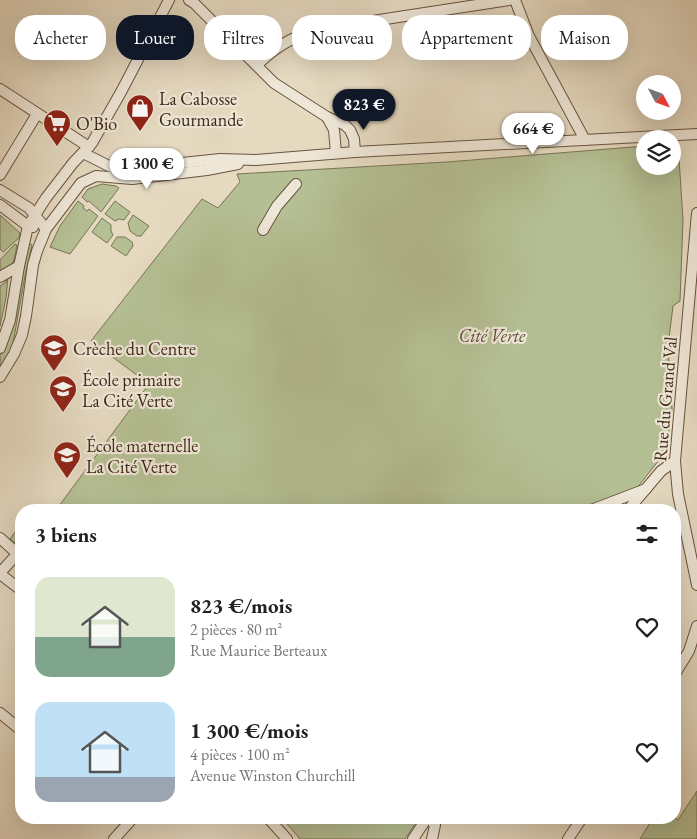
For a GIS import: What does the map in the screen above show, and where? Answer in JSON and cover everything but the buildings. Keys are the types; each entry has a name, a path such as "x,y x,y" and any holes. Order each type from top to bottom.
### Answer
{"street":[{"path":"0,348 10,320 28,226 34,215 73,163 86,150 121,92 169,0"},
{"path":"189,0 274,83 327,117 338,120 350,130 354,139 355,152"},
{"path":"257,65 270,52 299,35 314,30 509,0"},
{"path":"515,0 529,36 584,140"},
{"path":"0,89 111,167 125,169 220,159 256,160"},
{"path":"0,174 37,114"},
{"path":"327,117 334,130 336,153"},
{"path":"0,377 22,335 33,265 46,229 81,183 96,176 132,179 207,170 256,160 336,153 697,134"},
{"path":"263,230 278,206 296,184"},
{"path":"0,190 29,208 46,229"},
{"path":"0,205 28,226 46,229"},
{"name":"Rue du Grand Val","path":"680,504 675,461 697,213"},
{"path":"0,277 19,266"},
{"path":"633,504 661,472 675,461"},
{"path":"606,504 647,488"},
{"name":"Rue du Grand Val","path":"681,507 696,570 697,586"},
{"path":"0,538 15,551"},
{"path":"15,559 0,574 15,585"},
{"path":"681,664 697,631"},
{"path":"0,713 15,725"},
{"path":"114,839 128,824"},
{"path":"273,824 287,839"},
{"path":"413,839 424,824"},
{"path":"432,839 434,824"},
{"path":"568,839 578,824"}],"green space":[{"name":"Cité Verte","path":"636,147 636,175 680,175 683,220 680,301 673,306 668,346 672,409 666,451 637,488 601,504 60,504 149,384 91,341 202,199 218,208 240,182 237,174 447,162"},
{"path":"102,184 119,188 101,212 82,197 88,189"},
{"path":"78,201 87,211 89,209 98,216 70,254 50,247 60,226"},
{"path":"115,201 130,212 124,220 119,219 115,221 105,214"},
{"path":"0,215 20,233 19,238 3,252 0,249"},
{"path":"133,215 149,226 141,236 137,236 130,231 128,223"},
{"path":"102,218 111,225 113,235 107,243 92,232"},
{"path":"117,237 125,237 132,242 133,246 126,256 111,246"},
{"path":"29,243 32,245 12,349 0,369 0,355 16,307"},
{"path":"15,244 17,245 13,262 9,268 0,273 0,260"},
{"path":"8,277 0,326 0,286 6,282"},
{"path":"15,532 15,543 10,539"},
{"path":"697,791 697,839 640,839 649,824 681,824 681,815"},
{"path":"287,824 415,824 405,839 300,839"}],"place":[{"name":"La Cabosse Gourmande","path":"140,132"},
{"name":"O'Bio","path":"57,147"},
{"name":"Crèche du Centre","path":"54,372"},
{"name":"École primaire La Cité Verte","path":"63,413"},
{"name":"École maternelle La Cité Verte","path":"67,479"}]}
